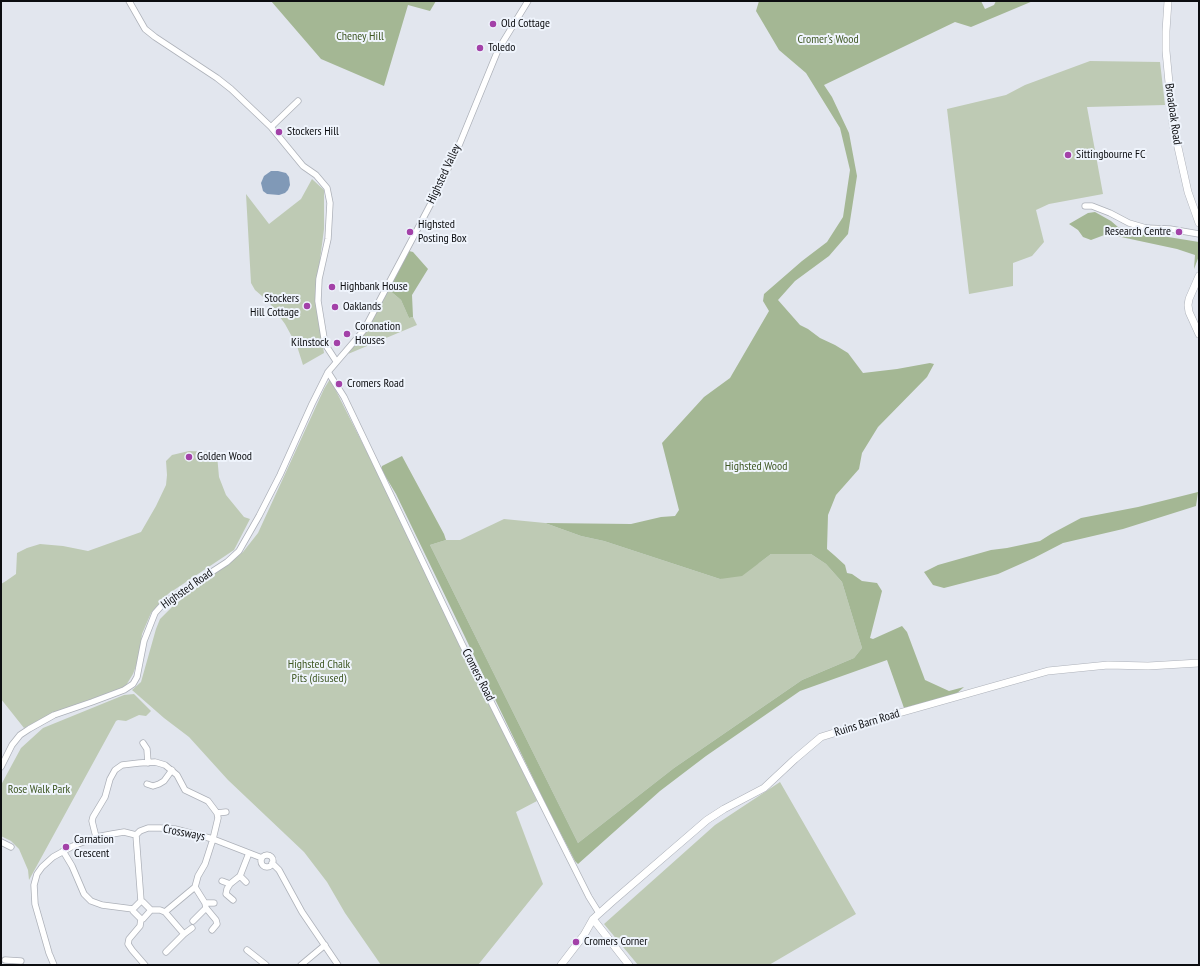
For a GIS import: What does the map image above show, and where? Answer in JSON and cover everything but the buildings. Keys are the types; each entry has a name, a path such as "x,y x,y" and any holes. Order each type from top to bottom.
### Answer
{"street":[{"path":"128,1 145,29 155,38 217,78 231,89 271,127 303,166 316,175 327,188 330,198 328,239 319,279 318,300 325,344 336,361"},
{"name":"Highsted Valley","path":"336,361 364,330 438,190 498,50 528,1"},
{"name":"Broadoak Road","path":"1168,1 1166,51 1173,125 1188,192 1199,223"},
{"path":"271,127 298,101"},
{"path":"1085,206 1092,206 1129,223 1146,228 1170,229 1199,234"},
{"path":"1199,276 1188,305 1189,312 1199,334"},
{"name":"Highsted Road","path":"1,768 12,745 20,735 29,729 54,715 118,692 133,684 137,677 144,641 155,613 164,603 226,562 239,550 259,516 280,475 312,404 328,372 336,361"},
{"name":"Cromers Road","path":"328,372 344,397 462,644 589,897 599,913"},
{"name":"Ruins Barn Road","path":"562,965 584,935 593,919 599,913 707,820 724,809 764,788 820,738 892,715 1048,671 1108,665 1148,666 1199,663"},
{"path":"143,743 147,749 148,763"},
{"path":"96,837 92,822 93,817 105,797 110,779 115,770 122,765 148,763 161,764 172,770 177,775 185,790 208,802 214,807 218,818 205,864 195,887 165,912"},
{"path":"147,784 153,786 159,784 164,781 172,770"},
{"path":"217,813 226,812"},
{"name":"Crossways","path":"54,965 34,904 33,895 37,874 53,857 73,846 96,837 124,832 136,835 140,831 148,828 175,829 212,839 262,858 267,855 270,856 272,858 272,863 276,865 284,878 302,912 338,965"},
{"path":"136,835 141,901 151,910 160,910 165,912 184,934"},
{"path":"1,842 11,847"},
{"path":"63,851 72,866 84,894 91,901 102,905 133,909 133,911 141,918"},
{"path":"233,900 226,894 230,884 240,876 249,853"},
{"path":"240,876 246,882"},
{"path":"222,881 230,884"},
{"path":"195,887 216,920 217,924 212,930"},
{"path":"133,909 141,901"},
{"path":"166,952 184,934 206,906 214,903"},
{"path":"141,918 143,918 151,910"},
{"path":"141,918 140,926 129,939 128,944 145,965"},
{"path":"593,919 630,965"},
{"path":"301,965 325,945"},
{"path":"247,950 266,965"},
{"path":"6,960 17,962"}],"green space":[{"name":"Cheney Hill","path":"271,1 436,1 430,11 408,5 384,86 321,59"},
{"name":"Highsted Wood","path":"759,1 981,1 985,9 994,5 996,1 1033,1 971,27 955,22 824,85 832,97 849,133 857,176 848,234 829,256 795,281 778,300 800,325 848,353 863,373 930,363 934,364 927,377 878,427 862,453 859,469 836,495 828,515 827,549 845,565 847,573 852,574 862,581 877,583 882,591 870,638 873,639 902,626 907,632 925,680 949,691 964,687 956,694 904,708 887,660 800,691 706,756 660,791 578,864 575,861 547,807 396,494 381,469 382,466 402,456 444,534 446,540 430,545 578,843 674,768 802,680 854,658 862,648 842,582 826,564 811,554 771,554 742,576 720,579 604,541 581,536 545,523 631,524 661,517 675,516 679,510 662,443 704,397 730,378 769,311 763,301 764,294 802,261 827,242 843,217 850,170 840,128 806,73 779,50 756,11"},
{"path":"1090,61 1160,62 1165,105 1087,107 1103,194 1049,204 1036,210 1044,242 1032,256 1013,263 1013,286 969,294 947,109 1006,95 1025,85"},
{"path":"312,179 324,190 324,229 315,298 324,353 303,365 297,346 285,324 269,302 255,290 251,283 246,194 269,224 301,199"},
{"path":"1095,212 1111,221 1118,227 1131,231 1199,242 1199,256 1194,269 1195,255 1177,249 1107,234 1091,240 1083,237 1078,230 1069,224 1088,213"},
{"path":"409,251 413,252 428,269 412,295 413,317 409,318 401,300 388,289"},
{"path":"388,289 401,300 409,318 413,317 417,325 348,354 365,331"},
{"name":"Highsted Chalk Pits (disused)","path":"330,379 376,470 537,801 516,812 543,884 478,965 381,965 345,913 327,882 304,852 228,780 189,737 164,718 132,690 141,682 160,619 195,588 243,552 258,533"},
{"path":"189,451 212,452 217,455 219,477 226,495 244,517 250,519 234,550 168,594 151,613 142,634 139,658 133,674 125,687 53,713 24,728 1,699 1,584 16,574 17,553 40,544 63,546 88,551 141,532 166,485 166,461 172,455"},
{"path":"1198,492 1196,506 1123,529 1063,543 998,574 944,588 933,585 924,572 938,565 991,550 1040,541 1081,518 1138,507"},
{"path":"504,519 545,523 581,536 604,541 720,579 759,563 771,554 811,554 826,564 842,582 862,648 854,658 802,680 674,768 578,843 430,545 446,540 460,540"},
{"name":"Rose Walk Park","path":"134,694 151,711 146,716 139,715 126,721 116,721 29,880 28,870 19,849 11,841 1,836 1,785 21,748 43,728 124,695"},
{"path":"780,782 856,914 769,965 638,965 604,924 715,825"}],"water":[{"path":"271,171 286,173 289,177 290,185 285,193 279,195 267,194 263,191 261,183 264,176"}],"place":[{"name":"Old Cottage","path":"493,24"},
{"name":"Toledo","path":"480,48"},
{"name":"Stockers Hill","path":"279,132"},
{"name":"Sittingbourne FC","path":"1068,155"},
{"name":"Highsted Posting Box","path":"410,232"},
{"name":"Research Centre","path":"1179,232"},
{"name":"Highbank House","path":"332,287"},
{"name":"Stockers Hill Cottage","path":"307,306"},
{"name":"Oaklands","path":"335,307"},
{"name":"Coronation Houses","path":"347,334"},
{"name":"Kilnstock","path":"337,343"},
{"name":"Cromers Road","path":"339,384"},
{"name":"Golden Wood","path":"189,457"},
{"name":"Carnation Crescent","path":"66,847"},
{"name":"Cromers Corner","path":"576,942"}],"park label":[{"name":"Cromer's Wood","path":"828,40"}]}
